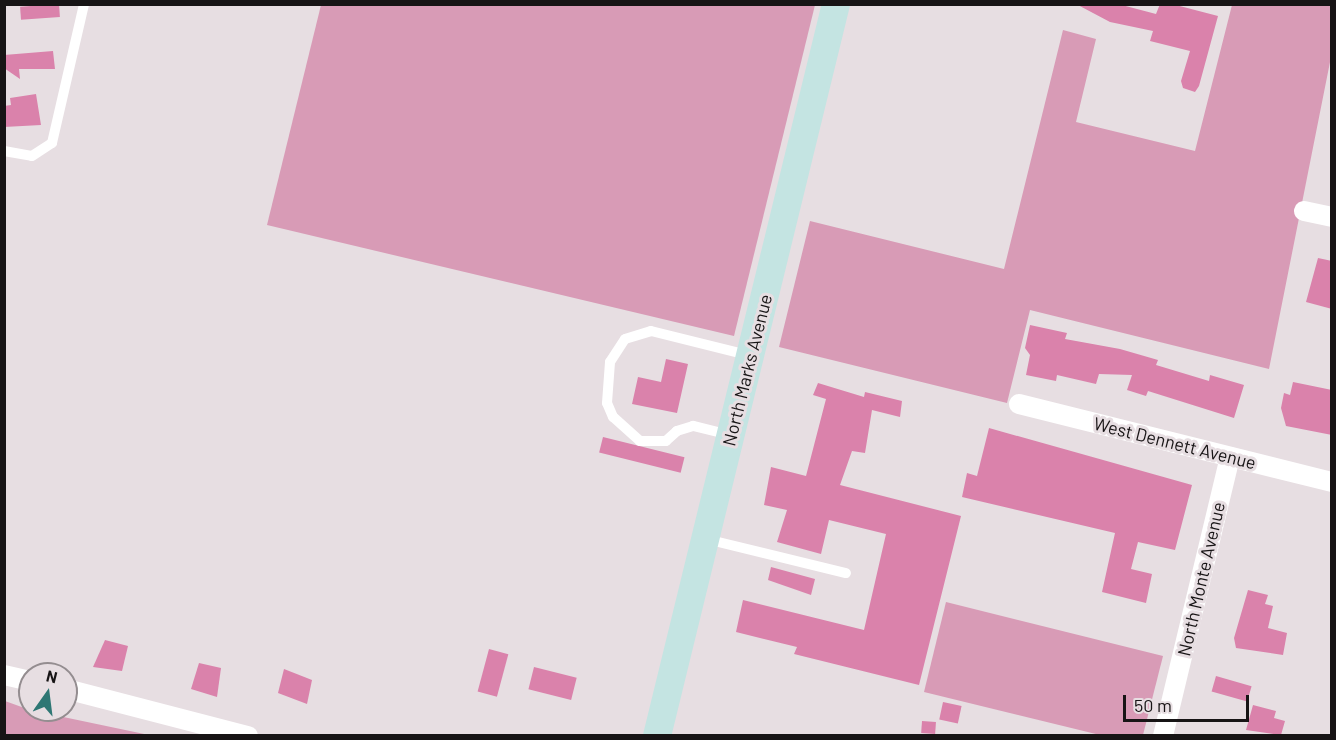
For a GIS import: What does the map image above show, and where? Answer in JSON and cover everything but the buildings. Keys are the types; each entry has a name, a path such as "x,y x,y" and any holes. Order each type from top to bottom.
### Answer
{"main road":[{"name":"North Marks Avenue","path":"657,735 836,4"}],"street":[{"path":"1304,211 1332,217"},
{"name":"West Dennett Avenue","path":"1019,404 1332,482"},
{"name":"North Monte Avenue","path":"1163,735 1230,457"},
{"path":"78,693 248,735"}],"lane":[{"path":"4,151 32,156 52,143 84,4"},
{"path":"731,436 693,426 677,431 666,441 640,441 613,417 607,403 610,362 625,339 651,331 751,356"},
{"path":"706,539 846,573"}],"shaded area":[{"path":"321,5 815,5 734,336 267,225"},
{"path":"1232,5 1331,5 1331,57 1269,369 1030,310 1007,403 779,347 810,221 1004,269 1063,30 1096,39 1076,122 1195,151"},
{"path":"946,602 1163,656 1143,735 1100,735 924,692"},
{"path":"5,701 18,706 18,722 78,722 78,720 149,735 5,735"}]}
